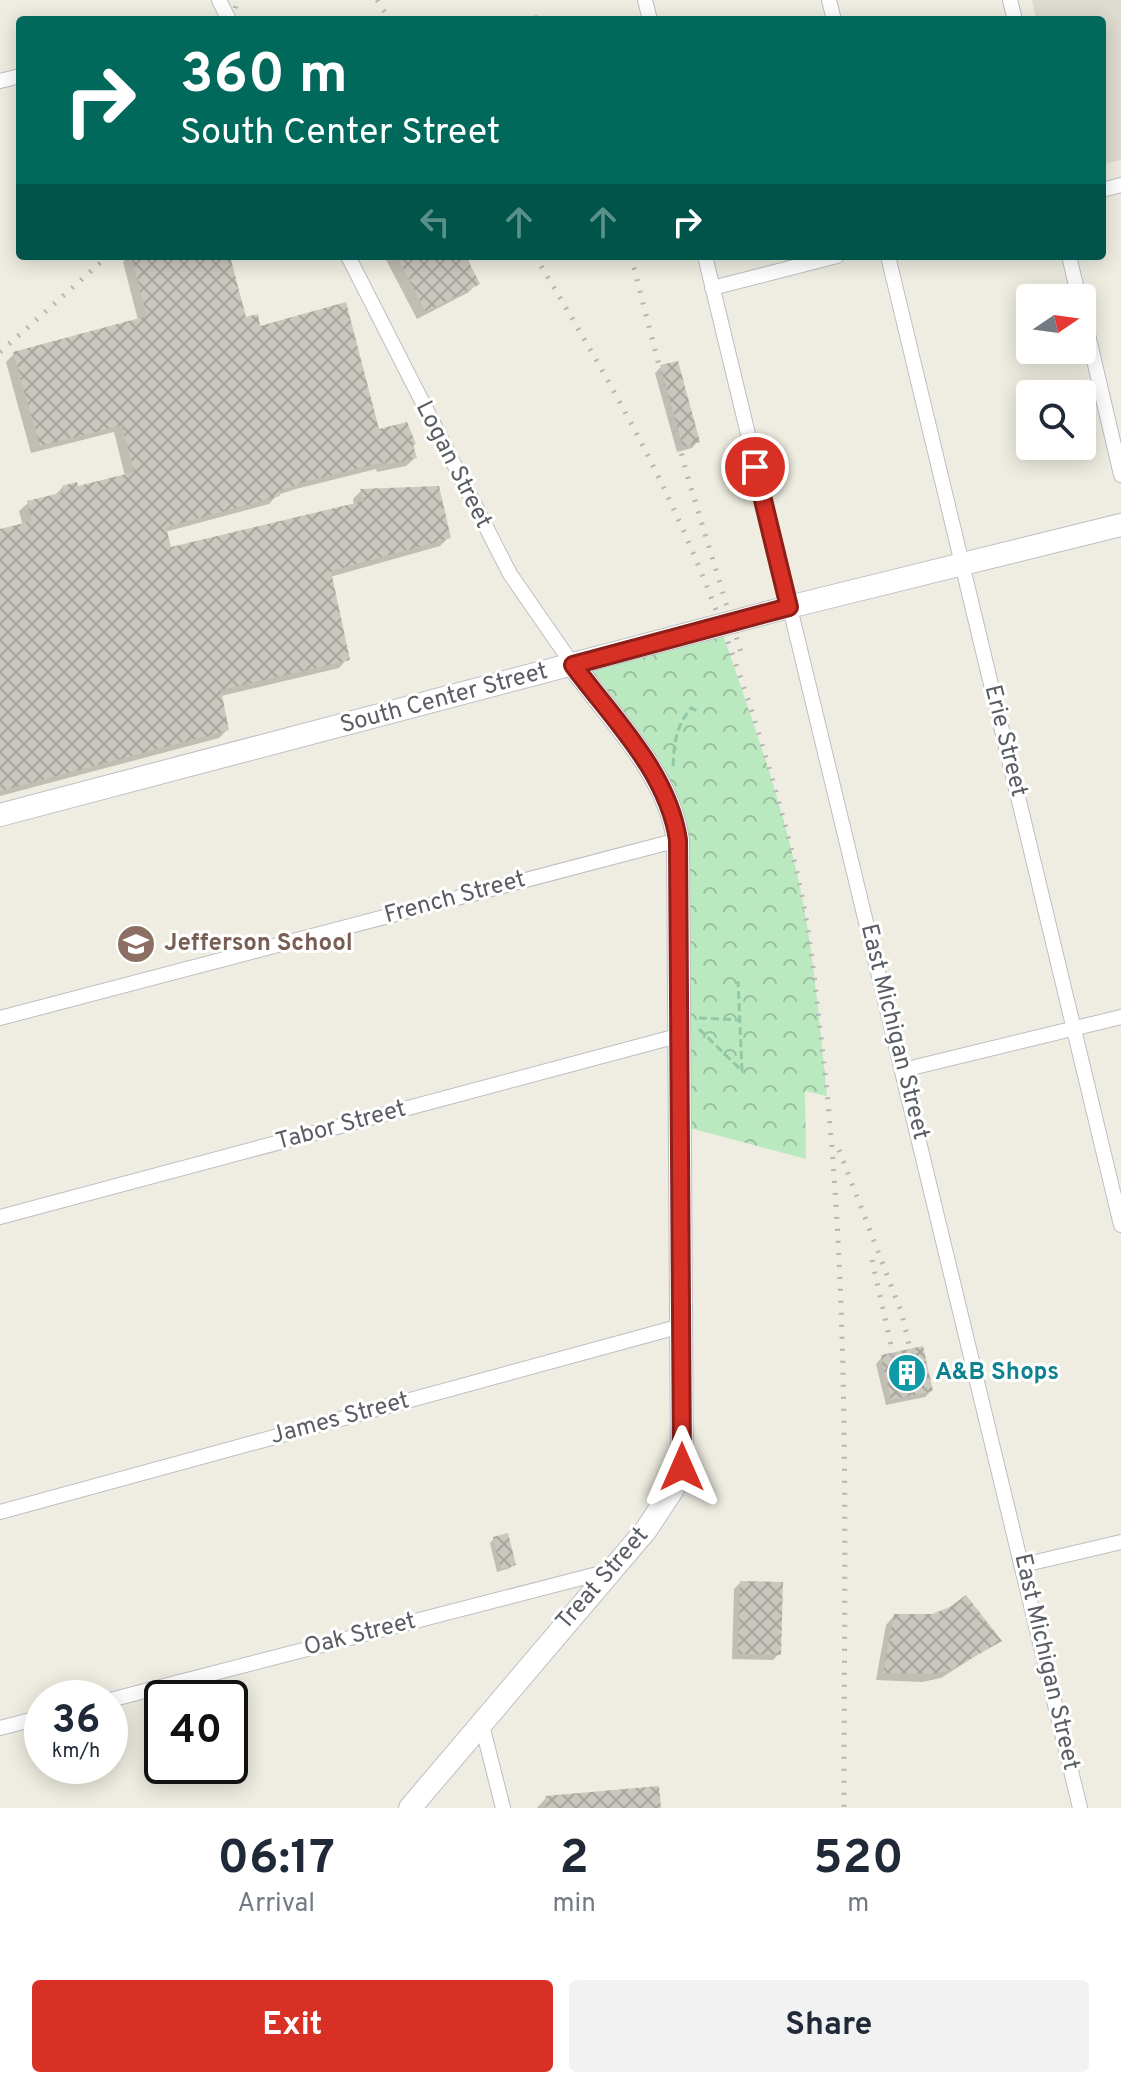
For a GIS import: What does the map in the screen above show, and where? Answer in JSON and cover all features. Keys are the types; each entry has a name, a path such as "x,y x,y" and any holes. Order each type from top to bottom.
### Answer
{"street":[{"name":"Logan Street","path":"350,260 490,537 517,584 573,665"},
{"name":"East Michigan Street","path":"706,260 1080,1808"},
{"path":"712,288 821,260"},
{"name":"Erie Street","path":"889,260 1121,1225"},
{"path":"1070,260 1076,284"},
{"path":"1095,364 1121,475"},
{"name":"South Center Street","path":"0,815 789,607 1121,525"},
{"name":"Treat Street","path":"410,1808 661,1510 682,1467 681,1326 690,1032 678,840 668,801 647,763 573,665"},
{"name":"French Street","path":"0,1018 678,840"},
{"path":"903,1070 1121,1017"},
{"name":"Tabor Street","path":"0,1217 690,1032"},
{"name":"James Street","path":"0,1512 681,1326"},
{"path":"1023,1565 1121,1542"},
{"name":"Oak Street","path":"128,1695 610,1571"},
{"path":"481,1721 503,1808"},
{"path":"0,1728 24,1722"}],"path":[{"path":"673,766 674,742 681,721 691,708 698,711"},
{"path":"690,1032 742,1071 738,981"},
{"path":"699,1018 740,1020"}],"shaded area":[{"path":"1032,0 1121,0 1121,160 1106,163 1106,16 1035,16"}],"green space":[{"path":"720,626 779,805 806,922 827,1096 805,1091 806,1159 682,1126 676,822 573,665"}],"building":[{"path":"132,260 231,260 246,317 258,314 260,326 346,302 379,429 407,422 416,444 413,445 417,458 385,465 385,462 307,481 279,491 280,496 166,527 171,547 364,501 360,489 439,486 451,538 331,571 350,660 221,690 229,730 0,791 0,529 32,521 27,501 64,492 62,486 77,482 78,486 134,472 122,425 40,446 13,352 147,316"},
{"path":"399,260 468,260 480,284 426,312"},
{"path":"678,361 700,442 683,447 660,365"},
{"name":"A&B Shops","path":"923,1346 933,1391 891,1400 881,1355"},
{"path":"508,1533 516,1565 501,1569 493,1537"},
{"path":"740,1581 783,1582 781,1655 738,1654"},
{"path":"966,1595 1002,1641 951,1670 932,1674 883,1673 894,1614 932,1614 950,1607"},
{"path":"659,1786 661,1808 546,1808 545,1796"}],"railway":[{"path":"234,16 237,0"},
{"path":"377,0 387,16"},
{"path":"0,352 104,260"},
{"path":"537,260 621,405 688,540 756,724 801,889 824,1064 839,1249 845,1528 844,1808"},
{"path":"632,260 686,471 742,656"},
{"path":"839,1150 902,1314 918,1385"},
{"path":"872,1260 901,1390"}],"place":[{"name":"Jefferson School","path":"136,944"},
{"name":"A&B Shops","path":"907,1373"}],"route":[{"path":"682,1467 682,1126 676,822 647,763 573,665 789,607 755,467"}]}
